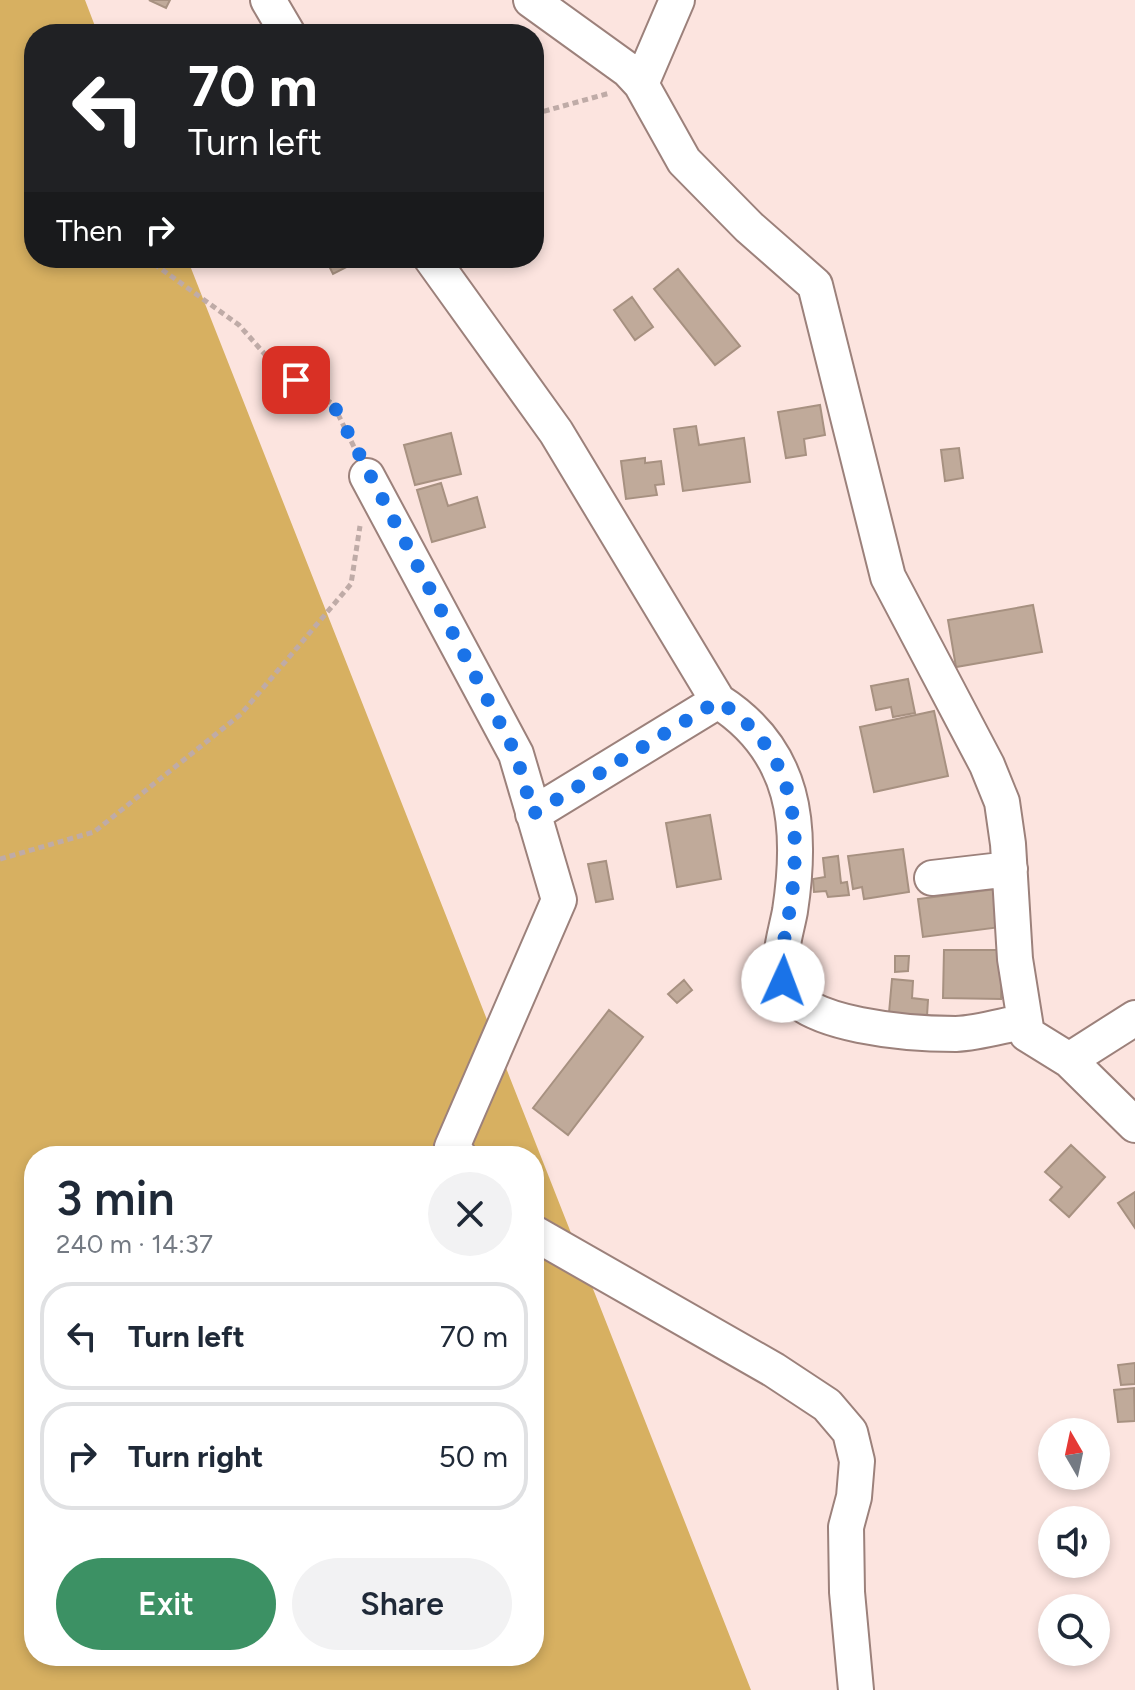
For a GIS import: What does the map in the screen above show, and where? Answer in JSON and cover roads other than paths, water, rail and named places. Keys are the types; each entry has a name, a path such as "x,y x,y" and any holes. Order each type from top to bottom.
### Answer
{"street":[{"path":"268,0 282,24"},
{"path":"531,0 567,23 641,84 684,161 749,227 815,285 888,577 987,765 1002,802 1022,1022 1027,1034 1069,1060 1135,1125"},
{"path":"641,84 677,0"},
{"path":"438,268 556,432 718,701 742,716 778,761 788,788 796,831 795,872 781,964 790,997 802,1007 832,1019 865,1025 958,1034 1022,1022"},
{"path":"367,476 516,754 559,900 452,1146"},
{"path":"533,814 718,701"},
{"path":"932,878 1010,869"},
{"path":"1069,1060 1135,1018"},
{"path":"544,1239 774,1370 827,1405 850,1432 857,1461 854,1497 846,1527 847,1592 856,1690"}]}
